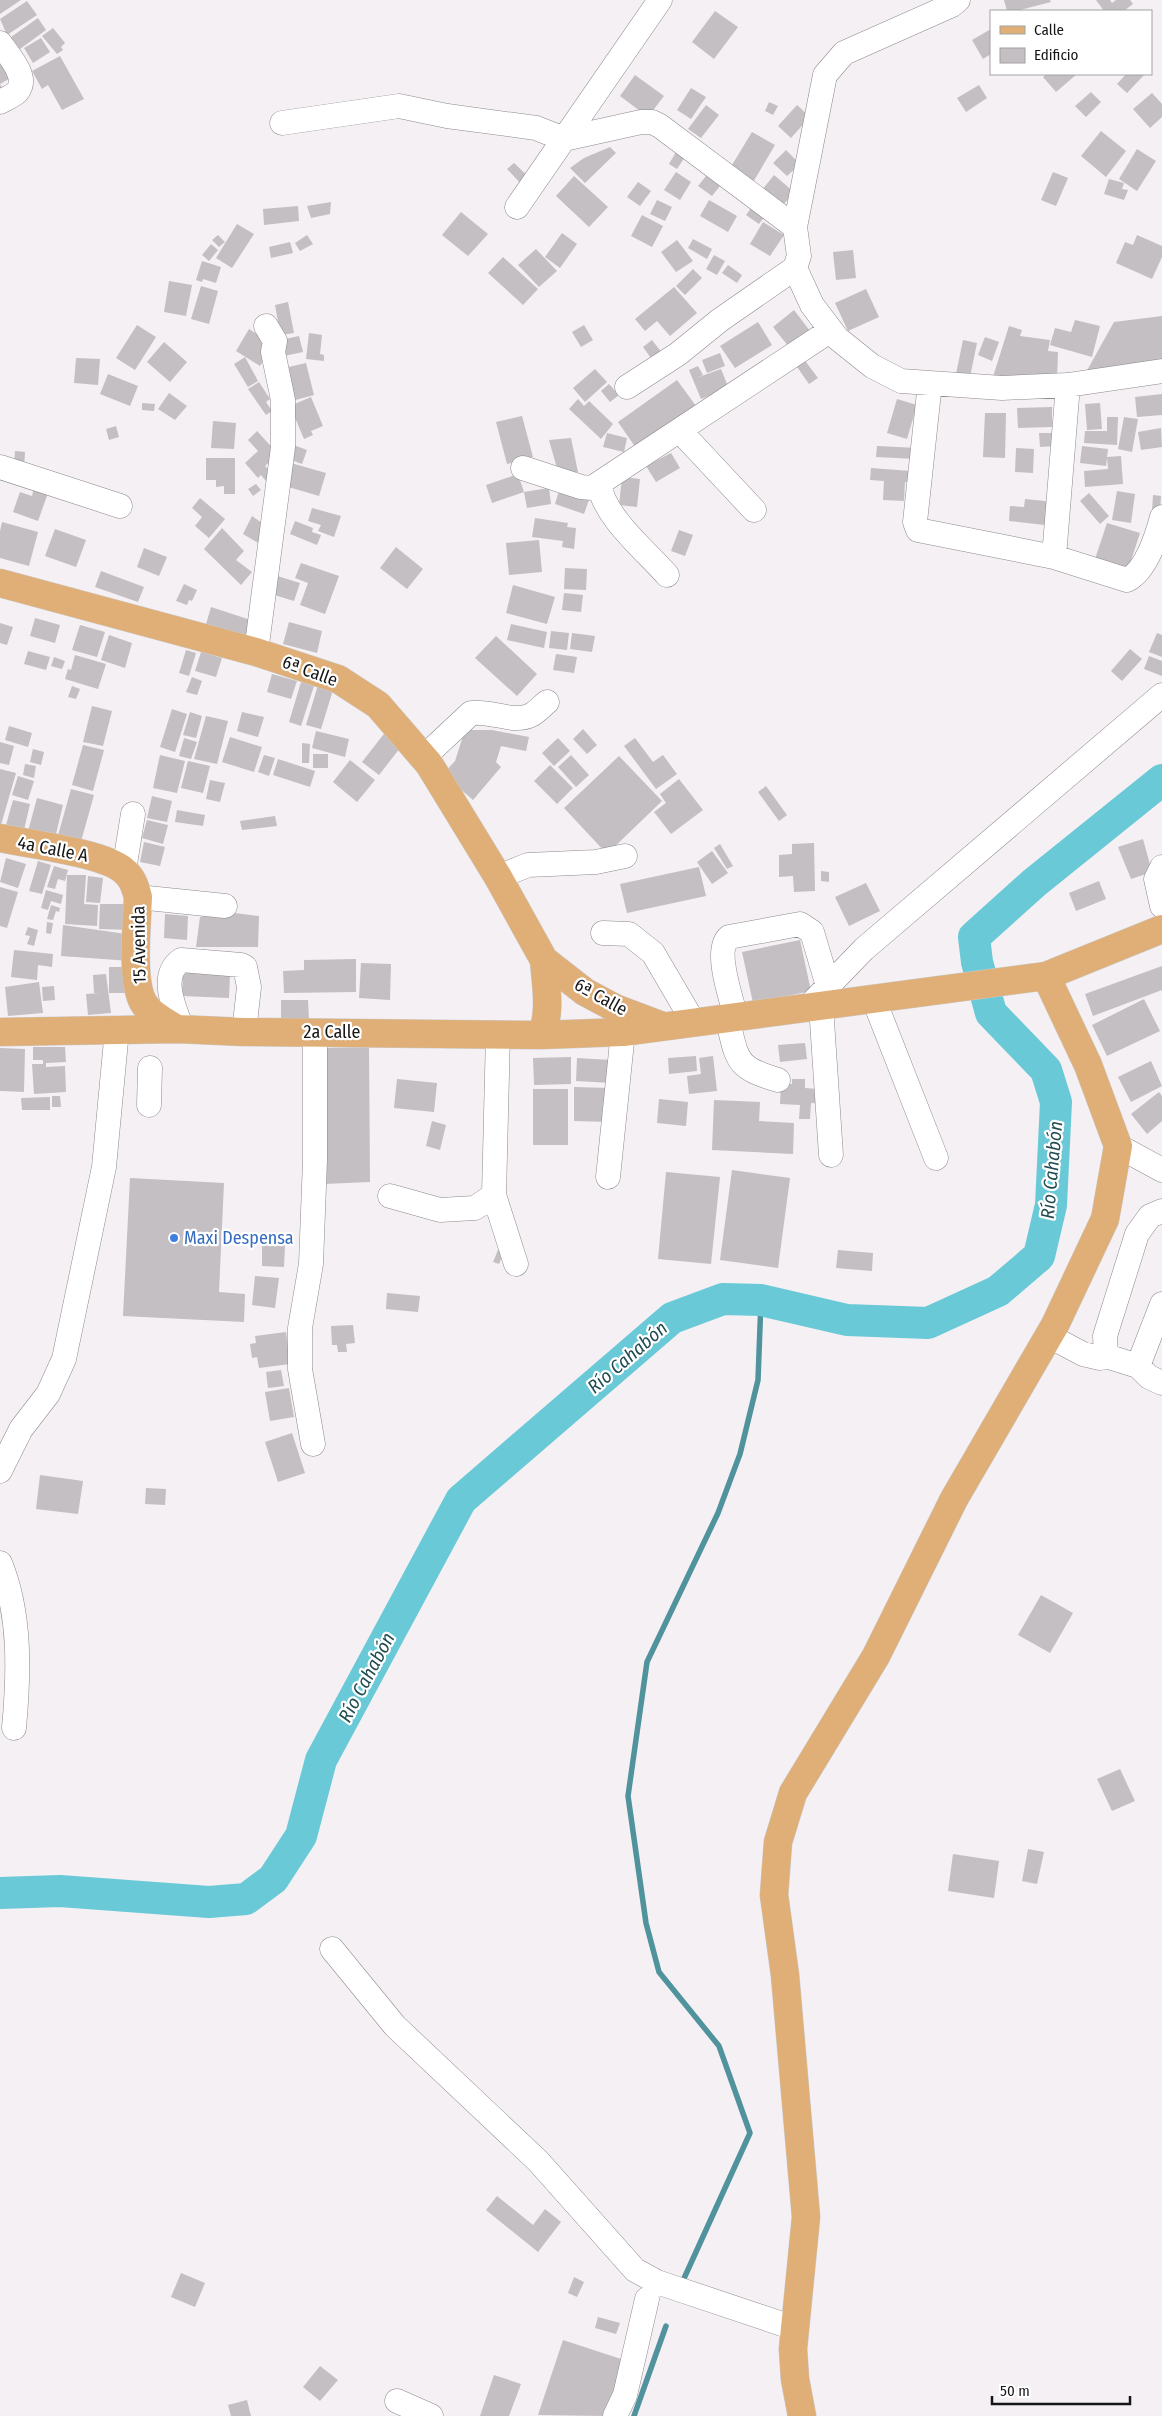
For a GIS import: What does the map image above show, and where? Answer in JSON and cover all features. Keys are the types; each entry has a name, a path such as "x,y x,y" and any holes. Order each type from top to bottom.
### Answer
{"main road":[{"name":"6ª Calle","path":"0,583 256,652 338,679 378,705 424,758 498,877 544,960 585,992 615,1008 664,1027"},
{"name":"4a Calle A","path":"0,838 114,865"},
{"name":"15 Avenida","path":"114,865 134,884 138,897 137,986 144,1004 154,1014 179,1029"},
{"name":"2a Calle","path":"0,1032 179,1029 244,1032 542,1035 624,1032 731,1018 819,1000 874,1000 1034,978 1162,929"},
{"name":"6ª Calle","path":"542,1035 547,1019 548,1002 544,960"},
{"path":"802,2416 795,2379 794,2328 806,2217 784,1975 774,1895 778,1842 793,1793 876,1656 954,1499 1049,1336 1105,1220 1118,1146 1088,1065 1034,978"}],"street":[{"path":"517,207 660,0"},
{"path":"627,387 678,354 720,320 795,268 800,256 795,227 825,76 844,53 952,5 958,0"},
{"path":"0,43 18,69 21,80 18,91 0,102"},
{"path":"282,123 399,106 447,116 536,128 564,139 641,122 652,122 660,126 795,227"},
{"path":"795,268 812,305 838,338 872,366 901,381 1002,388 1068,385 1162,372"},
{"path":"256,652 283,447 283,400 273,352 275,340 266,326"},
{"path":"522,468 581,487 592,488 831,330"},
{"path":"930,383 915,522 918,530 1054,557 1127,580 1134,576 1143,564 1162,517"},
{"path":"1054,557 1068,385"},
{"path":"680,431 754,510"},
{"path":"0,467 120,506"},
{"path":"599,484 601,496 610,512 667,575"},
{"path":"819,1000 864,949 1162,695"},
{"path":"424,758 471,713 480,711 516,717 530,716 547,702"},
{"path":"114,865 133,814"},
{"path":"498,877 528,865 596,862 624,856"},
{"path":"1162,867 1156,879 1162,906"},
{"path":"138,897 225,906"},
{"path":"778,1080 753,1073 740,1063 731,1018 722,947 729,937 800,924 806,926 812,932 831,1155"},
{"path":"603,933 629,934 653,953 694,1023"},
{"path":"179,1029 169,978 173,966 181,960 241,964 245,967 249,987 244,1032"},
{"path":"874,1000 936,1158"},
{"path":"0,1471 21,1429 48,1394 64,1359 104,1167 117,1030"},
{"path":"313,1444 300,1370 300,1328 311,1264 315,1160 315,1032"},
{"path":"608,1177 624,1032"},
{"path":"498,1034 494,1195 516,1264"},
{"path":"149,1105 150,1068"},
{"path":"1118,1146 1162,1170"},
{"path":"390,1196 440,1210 475,1208 494,1195"},
{"path":"1106,1356 1105,1336 1138,1234 1150,1216 1162,1211"},
{"path":"1138,1366 1162,1304"},
{"path":"1049,1336 1083,1354 1100,1358 1106,1356 1138,1366 1150,1377 1162,1383"},
{"path":"0,1562 8,1582 15,1623 18,1678 14,1728"},
{"path":"332,1949 395,2026 538,2161 635,2270 657,2282 794,2328"},
{"path":"615,2416 625,2395 647,2299"},
{"path":"397,2401 431,2416"}],"building":[{"path":"0,0 21,0 0,14"},
{"path":"1004,0 1050,0 1051,2 1020,10 1007,10"},
{"path":"1096,0 1110,0 1112,3 1116,0 1130,0 1133,4 1125,10 1103,10"},
{"path":"27,1 37,15 7,35 0,19"},
{"path":"715,11 738,27 714,59 692,42"},
{"path":"38,18 46,30 20,49 11,37"},
{"path":"53,28 65,43 61,47 63,50 57,54 42,36"},
{"path":"990,30 990,55 983,59 972,40"},
{"path":"41,38 50,52 33,63 24,48"},
{"path":"60,56 84,99 62,110 48,85 42,89 32,71"},
{"path":"0,62 9,79 0,84"},
{"path":"635,75 664,96 648,117 620,96"},
{"path":"1046,75 1076,75 1056,92 1043,77"},
{"path":"1125,75 1144,75 1127,93 1117,84"},
{"path":"979,85 987,98 966,112 957,98"},
{"path":"691,88 706,97 691,119 677,110"},
{"path":"1091,92 1101,102 1086,117 1075,106"},
{"path":"1152,93 1162,104 1162,117 1150,128 1133,109"},
{"path":"769,102 778,106 773,115 765,111"},
{"path":"706,105 719,115 701,138 688,129"},
{"path":"797,105 810,117 791,138 778,126"},
{"path":"1101,131 1126,151 1106,177 1081,156"},
{"path":"752,132 775,145 752,184 729,170"},
{"path":"610,147 616,153 585,183 570,168 584,158"},
{"path":"1137,149 1156,161 1137,191 1119,179"},
{"path":"786,150 800,164 787,176 773,163"},
{"path":"676,152 685,157 677,169 669,164"},
{"path":"514,163 531,179 524,187 507,169"},
{"path":"676,172 691,182 680,200 664,190"},
{"path":"1053,172 1068,178 1056,206 1041,200"},
{"path":"774,175 794,192 778,211 758,195"},
{"path":"574,176 608,207 589,227 556,196"},
{"path":"706,176 720,186 712,196 698,186"},
{"path":"1109,179 1124,183 1122,189 1128,190 1124,200 1104,194"},
{"path":"638,182 651,191 640,206 627,197"},
{"path":"657,200 672,207 665,221 650,214"},
{"path":"709,200 737,216 728,232 700,216"},
{"path":"331,202 330,214 311,218 307,206"},
{"path":"754,204 767,213 759,224 746,215"},
{"path":"298,206 299,221 264,225 263,209"},
{"path":"461,212 488,234 468,256 442,235"},
{"path":"642,215 663,226 652,247 631,236"},
{"path":"763,222 784,235 770,256 750,244"},
{"path":"237,224 254,234 232,268 216,258"},
{"path":"562,233 577,244 560,268 545,257"},
{"path":"218,235 225,242 219,247 212,240"},
{"path":"307,235 313,244 300,251 295,243"},
{"path":"1137,235 1162,246 1162,257 1152,279 1116,263 1125,242 1133,245"},
{"path":"693,239 712,249 707,259 688,248"},
{"path":"677,240 693,261 676,272 661,252"},
{"path":"290,242 293,253 271,258 269,247"},
{"path":"211,244 218,250 209,261 202,255"},
{"path":"536,249 557,271 539,287 518,265"},
{"path":"853,250 856,278 836,280 833,252"},
{"path":"714,255 725,261 717,275 706,269"},
{"path":"503,257 538,289 523,305 488,273"},
{"path":"202,261 221,267 216,283 203,279 202,282 196,280"},
{"path":"728,265 742,275 737,283 722,273"},
{"path":"693,269 702,278 685,295 676,286"},
{"path":"169,281 192,285 186,316 164,312"},
{"path":"201,286 218,291 209,324 191,319"},
{"path":"674,287 697,313 670,336 657,321 645,331 635,319"},
{"path":"866,289 879,317 848,331 835,303"},
{"path":"288,302 294,333 274,336 279,327 275,305"},
{"path":"794,310 810,331 789,347 773,327"},
{"path":"1162,316 1162,362 1085,374 1114,322"},
{"path":"1075,320 1100,326 1092,357 1050,345 1055,328 1071,332"},
{"path":"758,322 772,345 735,368 720,346"},
{"path":"137,325 156,337 135,370 116,358"},
{"path":"584,325 593,340 581,347 572,332"},
{"path":"1009,326 1022,330 1020,336 1050,340 1048,351 1058,352 1057,382 992,380"},
{"path":"249,329 273,344 260,366 236,351"},
{"path":"309,333 322,335 320,354 324,355 324,361 306,359"},
{"path":"299,336 303,352 279,357 276,341"},
{"path":"985,337 999,342 992,361 978,355"},
{"path":"652,340 663,354 653,361 643,347"},
{"path":"963,340 977,343 970,377 956,374"},
{"path":"164,342 187,362 170,382 147,362"},
{"path":"720,353 725,366 707,373 702,360"},
{"path":"245,357 258,381 248,387 234,364"},
{"path":"76,358 100,359 98,385 74,383"},
{"path":"803,358 818,378 809,384 795,364"},
{"path":"306,363 314,395 288,402 280,369"},
{"path":"698,366 703,375 696,378 721,369 729,389 701,399 689,370"},
{"path":"595,369 607,382 585,402 573,388"},
{"path":"108,374 138,386 130,406 100,394"},
{"path":"677,380 696,406 636,448 618,422"},
{"path":"259,382 270,399 266,402 272,411 266,415 248,389"},
{"path":"609,384 619,395 610,402 601,391"},
{"path":"169,393 187,406 175,420 158,409"},
{"path":"1162,394 1162,415 1137,417 1135,397"},
{"path":"311,397 323,426 311,431 313,435 304,439 290,406"},
{"path":"578,399 584,406 589,401 613,424 601,439 569,409"},
{"path":"897,399 917,405 907,439 887,433"},
{"path":"142,403 155,404 154,411 142,410"},
{"path":"1100,403 1102,429 1087,430 1085,404"},
{"path":"1052,407 1052,427 1018,428 1017,408"},
{"path":"985,413 1006,413 1005,458 983,457"},
{"path":"522,416 533,457 507,464 496,422"},
{"path":"1107,417 1118,417 1117,445 1084,443 1085,431 1107,431"},
{"path":"1124,417 1138,419 1132,452 1118,449"},
{"path":"213,421 236,423 234,449 211,448"},
{"path":"116,426 119,437 109,440 106,429"},
{"path":"1161,428 1162,447 1141,450 1138,432"},
{"path":"257,431 278,454 265,466 277,479 270,486 261,475 258,478 245,463 258,451 248,440"},
{"path":"607,433 627,438 624,452 603,447"},
{"path":"1039,433 1055,433 1056,446 1040,447"},
{"path":"571,438 578,472 558,472 549,440"},
{"path":"288,443 307,450 302,464 283,457"},
{"path":"877,446 917,448 916,459 876,457"},
{"path":"1082,446 1108,449 1106,466 1080,463"},
{"path":"1016,448 1034,449 1033,473 1015,472"},
{"path":"15,451 25,452 24,469 14,468"},
{"path":"671,453 680,468 656,482 646,466"},
{"path":"1121,456 1123,484 1085,487 1084,471 1108,469 1107,457"},
{"path":"206,458 235,458 235,494 224,494 224,486 216,487 216,480 206,480"},
{"path":"291,463 326,473 319,496 285,486"},
{"path":"871,468 911,471 911,482 905,482 904,501 883,500 884,481 870,480"},
{"path":"518,474 524,492 492,503 486,485"},
{"path":"622,477 640,479 637,507 619,505"},
{"path":"256,484 261,490 253,496 248,489"},
{"path":"561,484 591,494 584,514 555,504"},
{"path":"34,488 48,493 38,521 13,512 20,492 32,496"},
{"path":"549,488 551,504 527,508 524,492"},
{"path":"1117,491 1135,494 1131,523 1112,520"},
{"path":"1089,493 1109,516 1100,524 1080,501"},
{"path":"1153,495 1161,496 1160,511 1152,511"},
{"path":"200,498 225,519 209,538 195,526 202,517 192,508"},
{"path":"1025,499 1055,502 1053,526 1009,521 1010,506 1024,507"},
{"path":"312,508 341,516 334,537 318,531 321,525 308,521"},
{"path":"252,516 269,528 260,544 243,534"},
{"path":"535,518 568,523 567,527 576,528 574,549 562,547 563,541 532,537"},
{"path":"295,521 313,528 312,532 321,535 317,545 290,534"},
{"path":"2,522 38,532 29,566 0,558"},
{"path":"1107,523 1140,533 1128,570 1095,559"},
{"path":"222,528 244,551 236,560 252,572 241,585 204,549"},
{"path":"55,529 86,540 76,567 45,556"},
{"path":"679,530 693,535 685,556 671,551"},
{"path":"539,540 542,572 509,575 506,543"},
{"path":"396,547 423,569 407,589 380,568"},
{"path":"144,548 167,557 159,576 137,567"},
{"path":"301,563 339,576 325,614 300,605 308,583 295,578"},
{"path":"565,568 587,569 586,590 564,589"},
{"path":"101,571 144,587 138,602 95,587"},
{"path":"274,575 300,583 294,601 268,593"},
{"path":"184,584 197,590 192,601 189,600 187,605 176,601"},
{"path":"513,585 555,597 547,624 506,613"},
{"path":"564,593 583,595 581,612 562,610"},
{"path":"211,607 257,622 250,645 204,631"},
{"path":"35,618 60,625 55,643 30,636"},
{"path":"289,622 322,631 317,653 283,644"},
{"path":"0,623 13,627 7,645 0,643"},
{"path":"511,624 547,632 544,648 507,640"},
{"path":"80,625 105,632 97,657 72,650"},
{"path":"551,631 569,633 567,650 549,648"},
{"path":"572,633 595,636 592,652 570,649"},
{"path":"1157,633 1162,635 1162,657 1149,652"},
{"path":"109,635 132,643 125,668 101,660"},
{"path":"496,636 537,674 517,696 475,658"},
{"path":"1130,649 1142,659 1122,681 1111,671"},
{"path":"186,650 196,653 189,676 179,673"},
{"path":"28,651 50,657 46,670 24,664"},
{"path":"201,652 222,658 216,677 195,671"},
{"path":"556,654 577,657 574,673 553,670"},
{"path":"75,655 106,664 98,689 65,679 68,669 71,670"},
{"path":"1149,656 1162,661 1162,676 1144,669"},
{"path":"54,657 65,661 62,669 51,666"},
{"path":"272,674 297,681 291,699 267,692"},
{"path":"192,677 202,681 197,695 186,692"},
{"path":"301,682 314,686 301,726 289,722"},
{"path":"318,685 333,690 321,729 306,725"},
{"path":"72,686 80,689 76,699 68,697"},
{"path":"92,706 112,711 103,746 83,742"},
{"path":"172,709 187,714 175,752 160,747"},
{"path":"190,712 202,716 196,738 183,735"},
{"path":"242,712 264,717 258,737 237,731"},
{"path":"206,716 228,721 217,764 194,759"},
{"path":"9,726 32,733 28,747 5,740"},
{"path":"583,729 597,745 587,754 573,739"},
{"path":"387,730 404,743 379,775 362,762"},
{"path":"465,730 492,730 529,737 526,751 501,746 496,762 501,767 473,800 443,774 455,761"},
{"path":"316,731 349,739 345,757 312,748"},
{"path":"230,737 262,747 254,772 222,762"},
{"path":"184,738 197,742 191,759 179,756"},
{"path":"558,738 570,751 554,766 542,753"},
{"path":"635,738 653,762 663,755 677,774 656,789 624,746"},
{"path":"0,742 14,746 9,765 0,763"},
{"path":"302,743 310,744 309,763 302,763"},
{"path":"83,745 104,750 93,791 72,785"},
{"path":"33,749 44,752 41,765 30,762"},
{"path":"313,754 328,754 328,768 313,768"},
{"path":"160,755 185,761 177,793 153,788"},
{"path":"264,755 275,758 269,776 258,772"},
{"path":"571,755 589,775 576,787 558,767"},
{"path":"619,756 662,801 607,854 564,808"},
{"path":"278,759 315,771 310,787 273,775"},
{"path":"350,760 375,780 357,802 333,782"},
{"path":"188,761 210,766 203,793 181,788"},
{"path":"25,764 36,766 34,778 23,775"},
{"path":"550,765 573,788 557,804 534,781"},
{"path":"0,769 16,773 1,825 0,825"},
{"path":"18,776 34,781 28,800 12,795"},
{"path":"679,779 703,810 671,834 654,812 666,803 660,794"},
{"path":"210,780 225,783 220,802 206,799"},
{"path":"766,786 787,815 779,821 758,792"},
{"path":"71,789 94,795 80,845 57,839"},
{"path":"152,796 172,801 167,822 147,818"},
{"path":"37,798 63,805 54,842 27,835"},
{"path":"13,800 30,804 24,830 6,825"},
{"path":"177,810 205,815 203,826 175,822"},
{"path":"275,816 277,826 242,830 240,821"},
{"path":"147,820 168,825 163,844 142,838"},
{"path":"1143,839 1152,872 1131,879 1118,847"},
{"path":"144,842 165,847 160,866 140,862"},
{"path":"814,843 815,891 794,892 793,876 779,877 779,855 792,854 792,844"},
{"path":"720,844 733,866 727,869 714,848"},
{"path":"712,851 728,873 712,884 697,862"},
{"path":"6,858 26,864 18,888 0,882"},
{"path":"38,861 51,865 42,894 29,891"},
{"path":"54,866 68,870 65,881 58,879 55,889 47,887"},
{"path":"699,867 706,896 627,913 620,884"},
{"path":"821,871 829,872 829,882 821,881"},
{"path":"67,875 86,875 84,904 98,905 97,926 65,924"},
{"path":"88,876 103,878 100,903 86,902"},
{"path":"1099,881 1106,899 1076,911 1069,893"},
{"path":"866,883 880,911 849,926 835,897"},
{"path":"0,887 18,892 7,928 0,926"},
{"path":"46,890 63,895 61,904 51,901 48,910 41,908"},
{"path":"100,904 133,904 132,930 99,929"},
{"path":"51,905 60,908 59,912 56,911 53,920 47,919"},
{"path":"227,912 259,916 258,947 196,947 200,917"},
{"path":"165,914 188,916 187,940 164,938"},
{"path":"47,922 53,923 51,934 46,933"},
{"path":"63,925 133,935 131,961 61,956"},
{"path":"28,927 38,930 34,946 27,944 30,936 25,935"},
{"path":"800,940 811,991 753,1003 742,952"},
{"path":"14,950 53,954 52,967 38,965 37,980 11,977"},
{"path":"184,951 231,954 229,998 182,996"},
{"path":"356,959 356,992 284,993 283,971 304,970 304,960"},
{"path":"361,963 391,964 390,1000 359,998"},
{"path":"1162,966 1162,990 1093,1016 1085,994"},
{"path":"109,967 125,967 126,993 109,993"},
{"path":"106,974 111,1013 88,1015 86,994 100,993 94,993 93,975"},
{"path":"39,982 43,1013 8,1016 5,987"},
{"path":"54,986 55,1000 43,1001 42,987"},
{"path":"1144,999 1160,1031 1107,1056 1092,1025"},
{"path":"281,1000 308,1000 309,1019 281,1020"},
{"path":"805,1043 807,1059 780,1062 778,1045"},
{"path":"33,1047 65,1047 66,1062 46,1063 46,1067 65,1066 66,1092 34,1094 32,1064 43,1064 43,1060 33,1060"},
{"path":"369,1047 370,1182 324,1184 324,1048"},
{"path":"0,1048 25,1049 24,1092 0,1091"},
{"path":"696,1056 697,1071 669,1074 668,1058"},
{"path":"713,1056 717,1091 689,1094 687,1076 701,1074 699,1058"},
{"path":"571,1057 571,1084 534,1085 533,1058"},
{"path":"577,1058 611,1060 611,1083 576,1081"},
{"path":"1151,1061 1162,1086 1131,1102 1118,1077"},
{"path":"397,1079 437,1083 434,1112 394,1108"},
{"path":"792,1079 805,1079 805,1088 818,1089 823,1104 811,1103 810,1119 799,1119 800,1105 780,1104 781,1084 792,1084"},
{"path":"574,1087 610,1088 609,1122 574,1121"},
{"path":"533,1089 568,1089 568,1145 533,1145"},
{"path":"1159,1092 1162,1096 1162,1121 1147,1134 1131,1114"},
{"path":"52,1096 60,1096 61,1107 52,1107"},
{"path":"50,1097 50,1110 22,1110 21,1098"},
{"path":"659,1099 688,1102 686,1126 657,1123"},
{"path":"714,1100 760,1102 759,1121 794,1123 793,1154 712,1150"},
{"path":"432,1121 446,1125 440,1150 426,1146"},
{"path":"732,1170 790,1178 778,1268 720,1260"},
{"path":"666,1172 720,1177 711,1264 658,1259"},
{"name":"Maxi Despensa","path":"130,1178 224,1183 219,1292 245,1294 244,1322 123,1316"},
{"path":"262,1244 285,1245 284,1267 262,1266"},
{"path":"498,1250 504,1252 499,1264 493,1262"},
{"path":"838,1250 873,1253 872,1271 836,1268"},
{"path":"255,1276 279,1278 275,1308 252,1305"},
{"path":"387,1293 420,1296 418,1312 386,1309"},
{"path":"353,1325 355,1343 346,1344 347,1352 338,1352 337,1345 332,1345 331,1326"},
{"path":"286,1332 290,1364 259,1368 257,1357 252,1358 250,1344 256,1343 255,1336"},
{"path":"281,1370 284,1386 268,1388 266,1372"},
{"path":"289,1388 294,1417 270,1421 265,1392"},
{"path":"292,1433 305,1473 278,1482 265,1442"},
{"path":"40,1475 83,1481 78,1514 36,1509"},
{"path":"146,1488 166,1489 165,1505 145,1504"},
{"path":"1041,1595 1073,1613 1050,1653 1018,1635"},
{"path":"1120,1769 1135,1801 1112,1811 1097,1779"},
{"path":"1028,1849 1044,1852 1037,1884 1022,1881"},
{"path":"953,1854 999,1861 994,1898 948,1891"},
{"path":"497,2196 533,2225 545,2209 561,2222 538,2252 486,2210"},
{"path":"181,2273 205,2283 195,2307 171,2297"},
{"path":"574,2277 584,2282 577,2297 568,2293"},
{"path":"598,2317 620,2323 616,2334 595,2328"},
{"path":"563,2340 624,2360 606,2416 538,2415"},
{"path":"320,2366 338,2380 320,2401 303,2387"},
{"path":"494,2375 521,2384 509,2416 480,2416"},
{"path":"247,2400 251,2416 231,2416 228,2405"}],"waterway":[{"name":"Río Cahabón","path":"0,1893 60,1891 209,1902 246,1899 273,1879 301,1836 321,1760 461,1500 672,1318 723,1299 761,1300 847,1320 928,1323 998,1291 1039,1256 1051,1205 1056,1102 1046,1070 991,1013 977,962 974,937 1034,883 1162,780"},
{"path":"681,2285 750,2133 719,2046 659,1972 646,1923 628,1796 647,1662 718,1513 740,1454 758,1380 761,1300"},
{"path":"634,2416 666,2326"}],"place":[{"name":"Maxi Despensa","path":"174,1238"}]}
